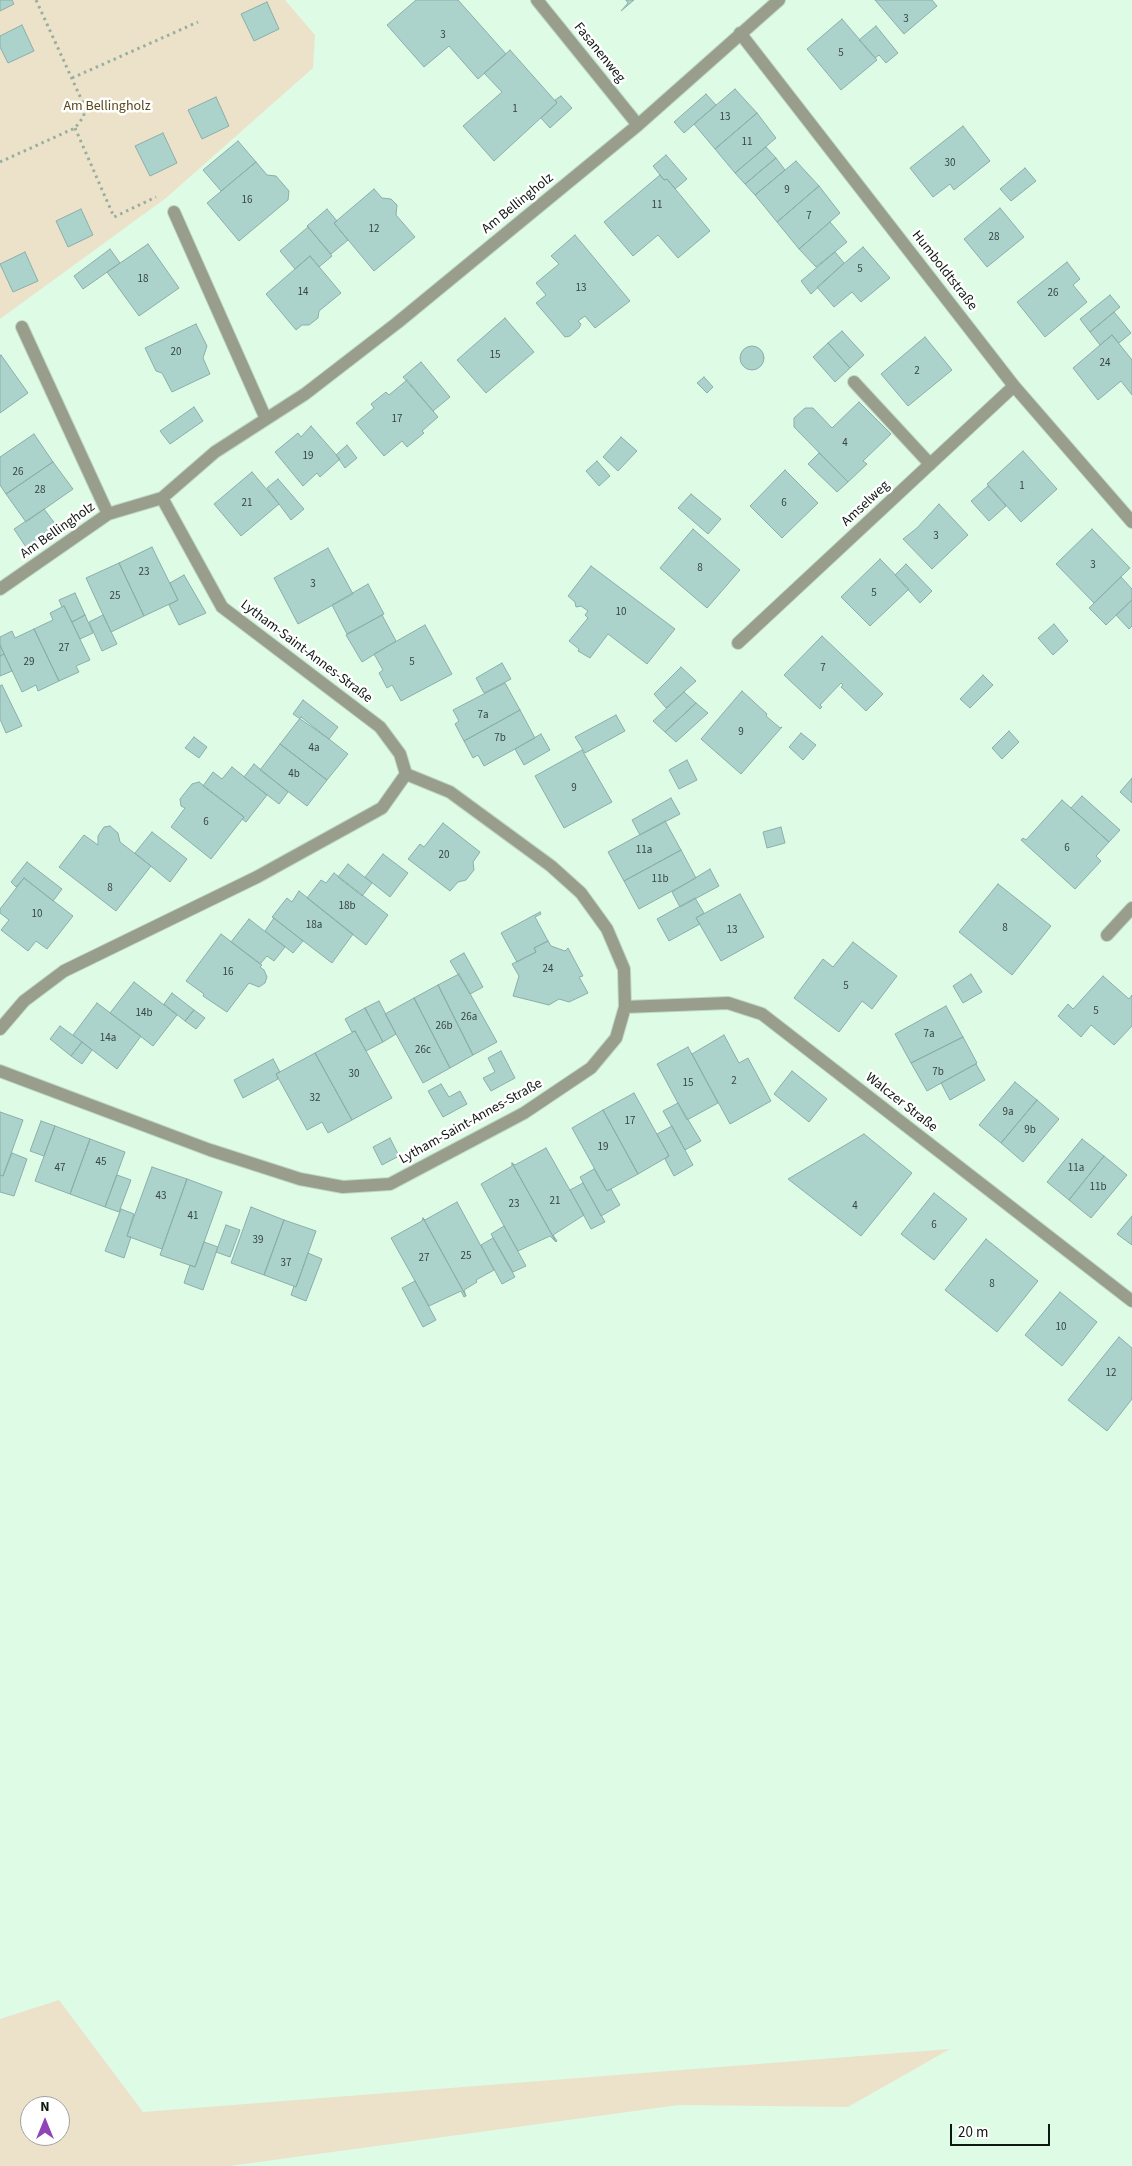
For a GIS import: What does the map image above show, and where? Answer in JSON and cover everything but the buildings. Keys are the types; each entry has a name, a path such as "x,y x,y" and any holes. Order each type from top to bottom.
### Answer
{"street":[{"name":"Fasanenweg","path":"537,0 638,125"},
{"name":"Am Bellingholz","path":"0,589 108,514 162,498 214,452 305,394 397,323 638,125 779,0"},
{"name":"Humboldtstraße","path":"740,33 1014,386 1132,522"},
{"path":"174,212 266,420"},
{"name":"Am Bellingholz","path":"22,327 108,514"},
{"path":"854,382 930,464"},
{"name":"Amselweg","path":"738,643 1014,386"},
{"name":"Lytham-Saint-Annes-Straße","path":"0,1071 210,1150 300,1179 343,1187 390,1184 524,1113 592,1068 616,1038 625,1007 624,969 607,929 582,893 551,866 450,792 406,774 400,754 380,728 222,606 162,498"},
{"path":"0,1029 24,1001 64,971 257,877 382,808 406,774"},
{"path":"1107,935 1132,908"},
{"name":"Walczer Straße","path":"625,1007 728,1003 762,1014 1132,1302"}],"path":[{"path":"0,162 75,128 84,116 83,103 36,0"},
{"path":"72,78 198,22"},
{"path":"75,128 114,218 162,194 174,212"}],"green space":[{"name":"Am Bellingholz","path":"0,0 285,0 315,35 313,68 166,198 0,319"},
{"path":"59,2000 143,2112 950,2049 848,2107 679,2105 229,2166 0,2166 0,2019"}]}
